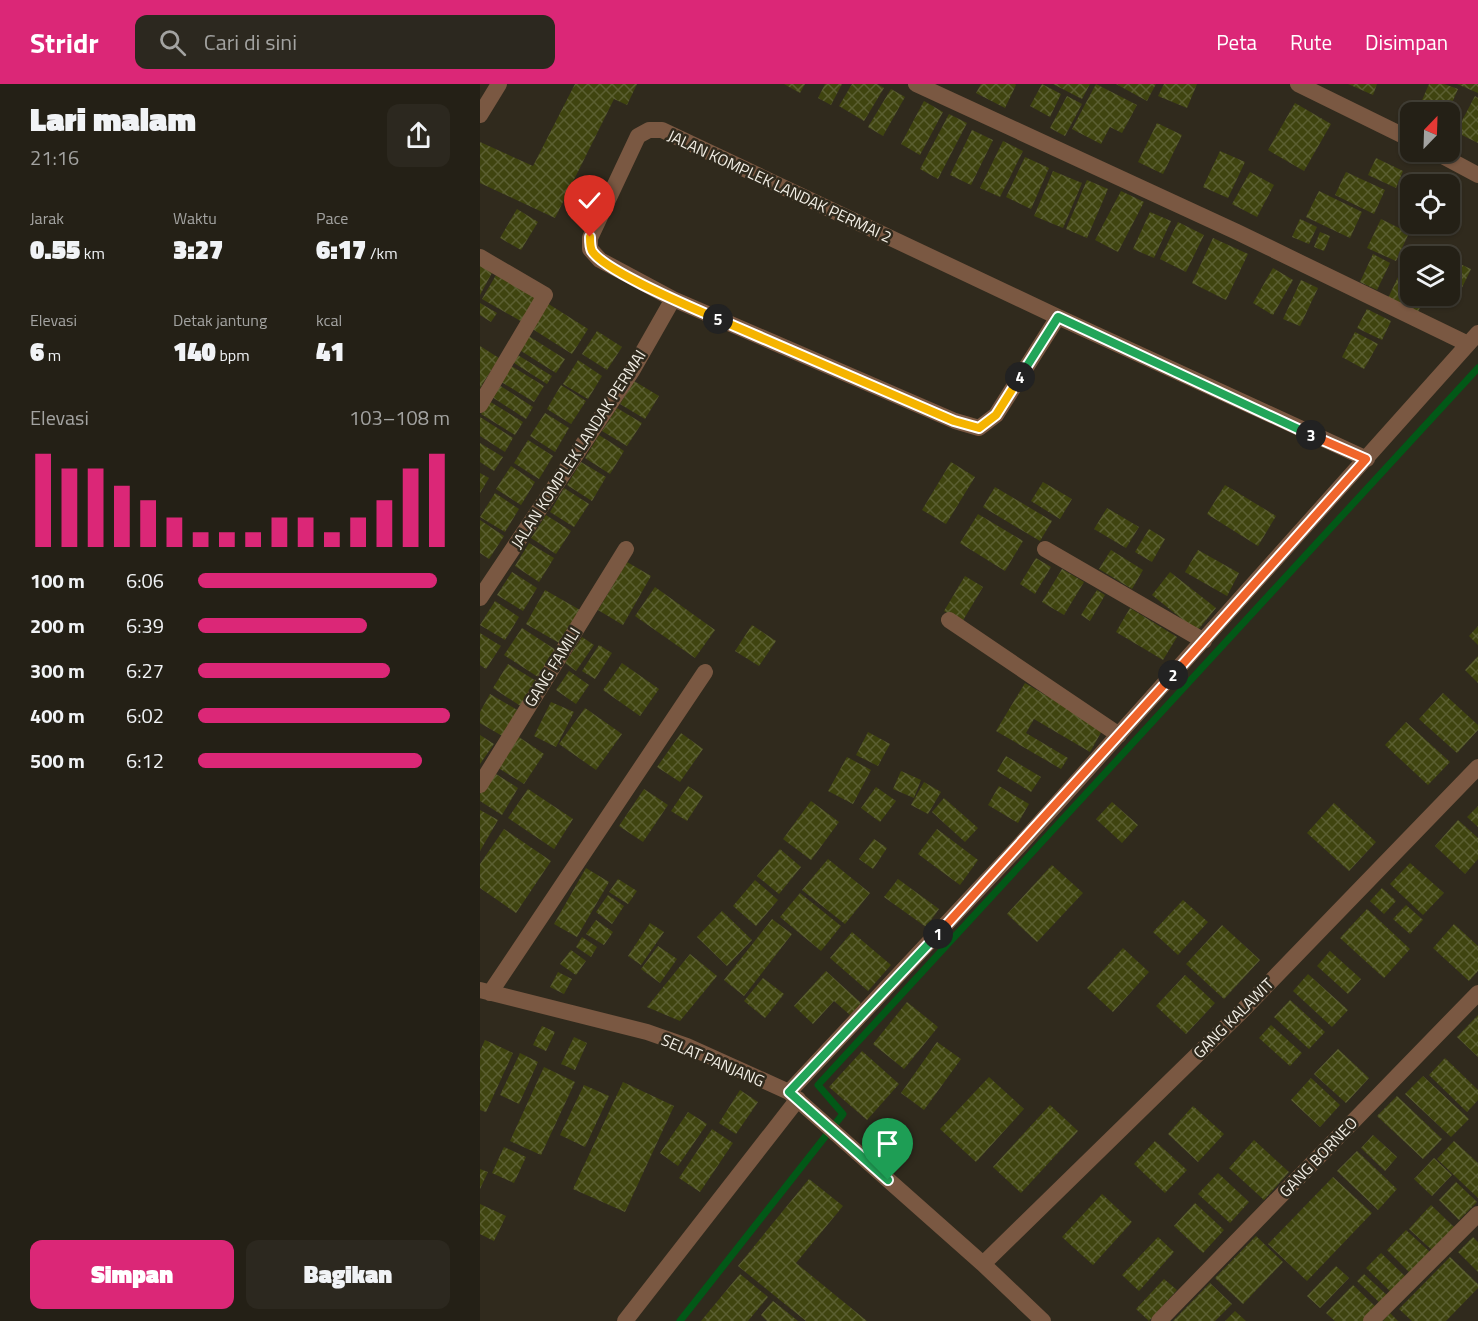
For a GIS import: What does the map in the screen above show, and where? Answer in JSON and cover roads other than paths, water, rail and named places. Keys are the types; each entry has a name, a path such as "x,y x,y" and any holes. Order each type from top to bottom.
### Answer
{"street":[{"path":"480,115 499,84"},
{"path":"625,1321 793,1096 1473,339 916,84"},
{"path":"1298,84 1400,134"},
{"name":"JALAN KOMPLEK LANDAK PERMAI 2","path":"1058,317 996,415 979,428 954,421 673,299 600,260 590,249 590,237 638,136 649,130 662,130 1366,459"},
{"path":"1453,162 1478,176"},
{"path":"480,257 545,295 480,405"},
{"name":"JALAN KOMPLEK LANDAK PERMAI","path":"480,598 632,371 673,299"},
{"name":"GANG FAMILI","path":"480,785 626,549"},
{"path":"1045,549 1204,641"},
{"path":"950,620 1119,735"},
{"path":"485,992 705,672"},
{"name":"GANG KALAWIT","path":"983,1263 1244,1009 1478,767"},
{"name":"SELAT PANJANG","path":"485,992 647,1032 687,1046 793,1096 983,1263 1043,1321"},
{"name":"GANG BORNEO","path":"1159,1321 1478,993"},
{"path":"1371,1321 1478,1214"}],"waterway":[{"path":"680,1321 843,1114 818,1085 1478,368"}]}
